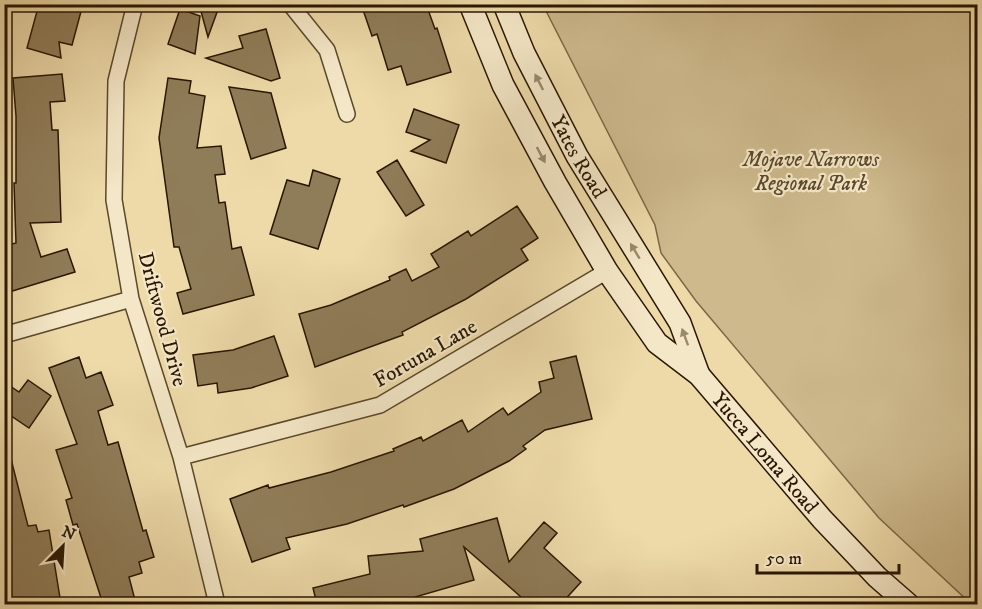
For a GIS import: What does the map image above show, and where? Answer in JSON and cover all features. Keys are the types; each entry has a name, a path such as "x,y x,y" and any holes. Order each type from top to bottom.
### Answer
{"main road":[{"name":"Yates Road","path":"470,4 503,85 555,182 623,295"},
{"name":"Yates Road","path":"504,4 524,53 577,156 665,301"},
{"name":"Yucca Loma Road","path":"623,295 657,343 699,375 822,519 908,604"},
{"name":"Yucca Loma Road","path":"665,301 680,323 699,375"}],"street":[{"name":"Driftwood Drive","path":"135,4 116,81 114,188 131,299 181,457 217,604"},
{"path":"290,4 327,50 347,114"},
{"name":"Fortuna Lane","path":"181,457 380,405 607,271"},
{"path":"4,335 131,299"}],"green space":[{"name":"Mojave Narrows Regional Park","path":"543,5 977,5 977,604 969,602 879,518 696,301 661,253 655,225"}],"building":[{"path":"39,4 83,4 72,45 59,42 61,58 27,48"},
{"path":"199,4 220,4 208,37"},
{"path":"361,4 426,4 435,29 437,28 451,72 407,85 401,66 388,70 377,34 372,36"},
{"path":"180,9 200,16 195,54 168,44"},
{"path":"266,29 280,78 271,81 206,58 243,48 239,36"},
{"path":"62,74 65,101 50,102 52,130 58,130 61,222 30,223 41,257 67,249 75,272 9,292 4,279 4,246 16,243 14,183 16,183 16,116 13,78"},
{"path":"168,78 191,81 189,93 205,96 197,148 221,146 225,174 215,175 219,203 225,202 232,249 241,247 254,295 183,314 177,293 191,289 179,247 174,247 159,138"},
{"path":"229,87 271,93 286,148 251,159"},
{"path":"414,109 459,125 446,163 411,151 430,140 406,132"},
{"path":"397,160 424,205 406,216 377,172"},
{"path":"313,170 340,179 318,249 270,234 287,180 309,186"},
{"path":"517,206 538,238 521,249 528,260 466,299 402,332 403,335 315,367 299,314 331,305 390,280 389,277 406,269 412,281 439,267 431,254 468,231 471,236"},
{"path":"274,336 288,376 251,388 218,393 217,383 198,386 193,355 233,350"},
{"path":"576,356 592,419 545,430 523,446 526,449 509,461 454,489 347,524 286,538 290,549 252,562 230,499 268,485 269,488 331,472 394,451 393,449 421,437 423,441 462,420 468,432 503,408 508,415 541,392 539,382 554,378 550,362"},
{"path":"79,357 86,378 101,372 113,405 98,411 108,445 118,442 143,531 146,530 154,557 139,562 142,573 129,577 136,604 103,604 77,524 73,525 66,500 72,498 56,450 77,444 49,368"},
{"path":"28,380 51,396 29,428 4,411 4,382 19,392"},
{"path":"10,455 28,526 36,525 38,532 49,530 61,604 4,604 4,456"},
{"path":"497,518 509,562 544,522 557,533 544,548 581,582 561,604 529,604 464,547 474,580 415,597 415,604 317,604 313,588 370,574 368,556 423,551 420,539"}]}
